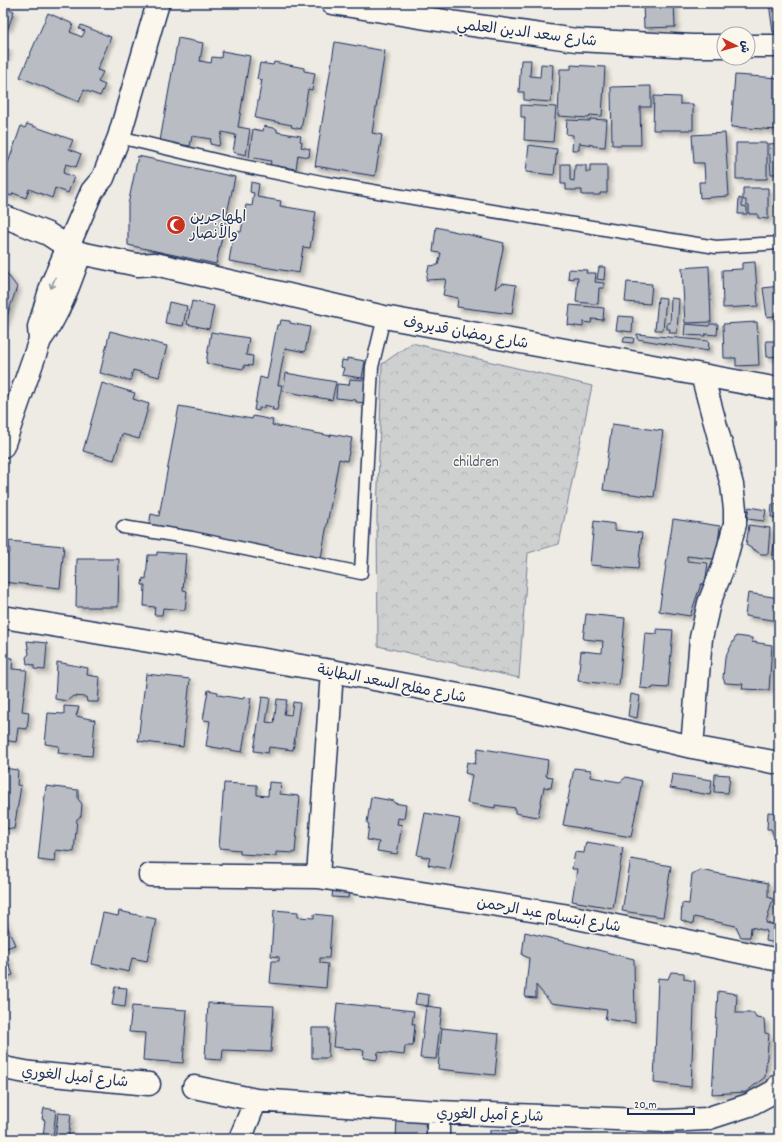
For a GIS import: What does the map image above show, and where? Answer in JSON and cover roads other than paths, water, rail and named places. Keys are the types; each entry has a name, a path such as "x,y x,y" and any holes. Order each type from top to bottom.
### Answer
{"street":[{"path":"3,446 40,340 39,327 52,284 77,244 92,191 103,178 119,137 158,3"},
{"name":"شارع سعد الدين العلمي","path":"332,3 576,40 716,46"},
{"path":"756,46 779,46"},
{"name":"شارع رمضان قديروف","path":"3,216 77,244 140,255 156,264 384,317 702,376 779,388"},
{"path":"692,747 701,638 709,603 724,565 735,524 736,509 732,485 702,376"},
{"name":"شارع مفلح السعد البطاينة","path":"3,617 332,671 516,706 692,747 779,763"},
{"path":"318,877 332,671"},
{"name":"شارع ابتسام عبد الرحمن","path":"150,875 318,877 563,915 779,960"},
{"name":"شارع أميل الغوري","path":"3,1067 31,1073 148,1084"},
{"name":"شارع أميل الغوري","path":"194,1087 256,1100 438,1112 666,1121 706,1119 749,1105 775,1091 779,1085"},
{"path":"240,1139 256,1100"},
{"path":"438,1112 438,1139"}],"lane":[{"path":"119,137 228,163 326,183 433,202 716,247 779,243"},
{"path":"124,526 192,538 361,573 372,366 384,317"}],"place":[{"name":"المهاجرين والأنصار","path":"176,225"}],"park label":[{"name":"children","path":"476,461"}]}
